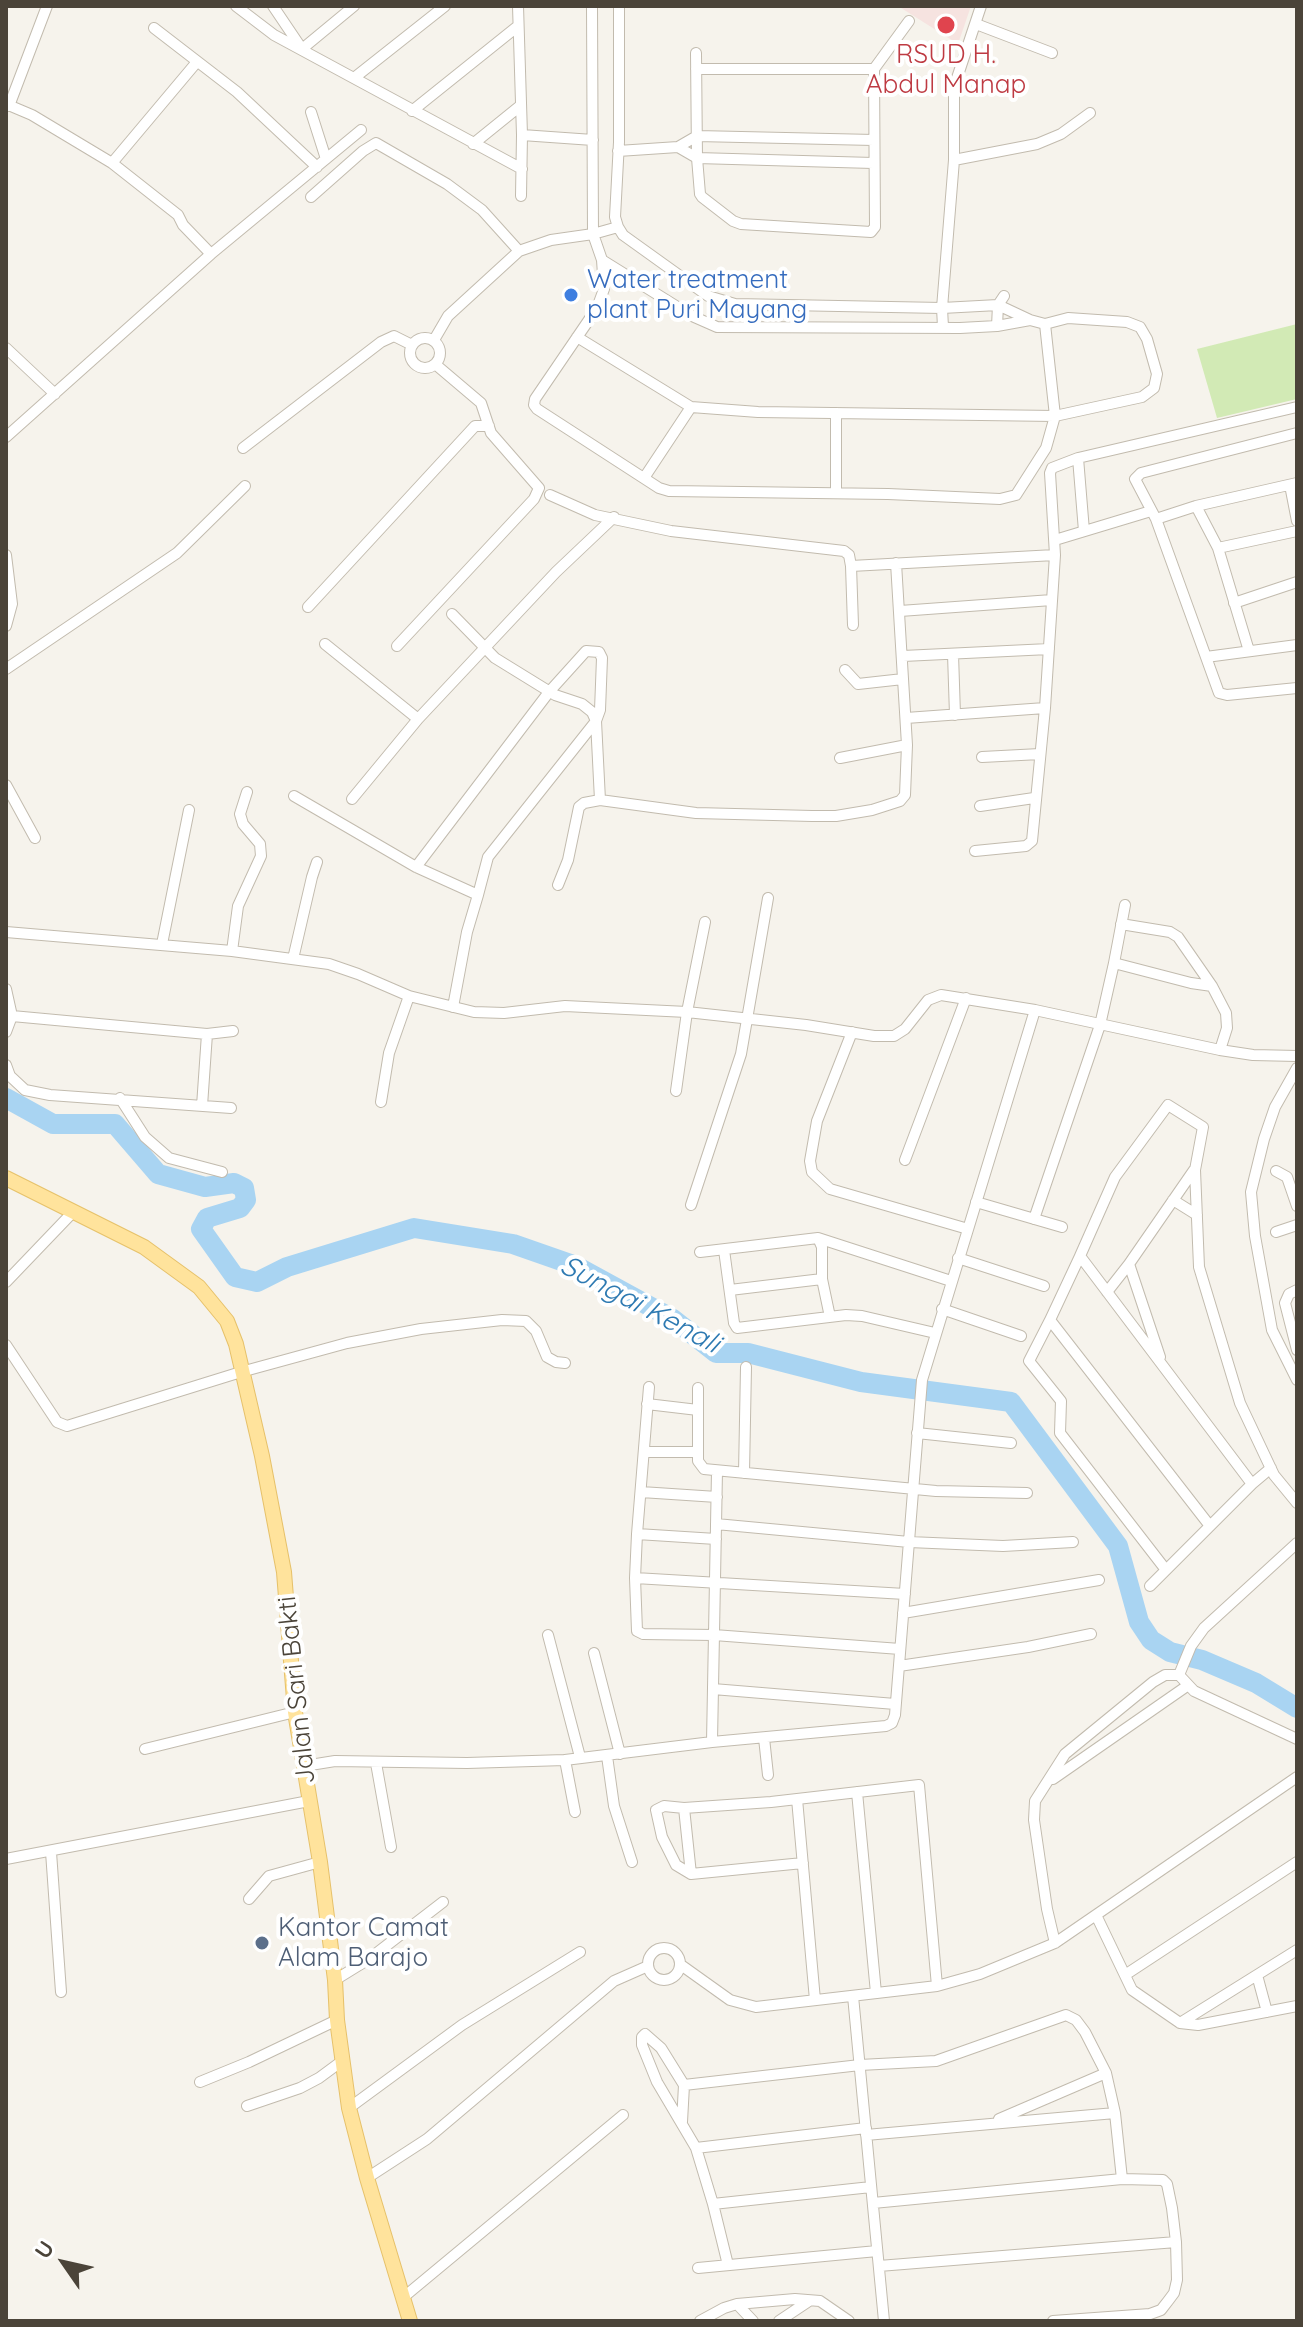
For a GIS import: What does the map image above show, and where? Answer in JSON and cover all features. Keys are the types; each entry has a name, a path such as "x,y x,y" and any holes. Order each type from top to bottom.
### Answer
{"main road":[{"name":"Jalan Sari Bakti","path":"6,1178 144,1247 199,1287 227,1321 236,1344 284,1572 295,1712 320,1862 349,2108 410,2321"}],"street":[{"path":"47,6 8,105 32,115 112,163 178,215 183,225 211,254"},
{"path":"236,6 274,35 522,169"},
{"path":"273,6 302,49"},
{"path":"302,49 354,6"},
{"path":"354,78 445,6"},
{"path":"518,6 521,196"},
{"path":"592,6 593,234 602,260 603,295 535,399 537,409 669,491 1000,499 1016,495 1046,448 1055,416 1045,324"},
{"path":"577,337 691,407 836,413 1055,416 1142,397 1154,388 1157,374 1147,339 1140,327 1127,322 1068,318 1045,324 1030,320 1001,300 942,308 735,304 708,296 623,235 618,227 615,217 619,6"},
{"path":"943,327 954,160 954,87 981,6"},
{"path":"696,53 700,194 737,223 871,232 875,227 874,69 909,21"},
{"path":"976,24 1052,53"},
{"path":"412,111 518,26"},
{"path":"154,28 237,92 317,167"},
{"path":"112,163 196,63"},
{"path":"696,69 874,69"},
{"path":"473,144 520,106"},
{"path":"311,112 326,159"},
{"path":"954,160 1037,144 1061,134 1090,113"},
{"path":"6,437 211,254 361,130"},
{"path":"522,135 593,140"},
{"path":"618,151 678,147 697,136 874,140"},
{"path":"311,197 376,143 447,184 482,210 519,251"},
{"path":"678,147 697,158 873,163"},
{"path":"434,340 448,316 519,251 551,240 618,227"},
{"path":"602,260 692,316 717,327 997,326 1030,320"},
{"path":"997,326 1001,300"},
{"path":"243,448 381,342 394,336 412,345"},
{"path":"424,336 440,346 441,354 432,368 422,369 415,365 409,352 412,345 424,336"},
{"path":"6,348 55,394"},
{"path":"397,646 534,499 539,488 491,433 481,403 435,364"},
{"path":"644,478 691,407"},
{"path":"975,851 1030,844 1045,708 1055,555 1050,473 1058,464 1078,458 1297,407"},
{"path":"836,413 836,493"},
{"path":"308,607 475,426 489,426"},
{"path":"1297,433 1139,474 1135,481 1153,515 1219,693 1227,695 1297,688"},
{"path":"1078,458 1084,531"},
{"path":"1055,540 1294,484 1297,521"},
{"path":"6,669 177,553 245,486"},
{"path":"550,495 595,515 671,531 844,551 849,555 851,566 853,625"},
{"path":"1196,506 1218,548 1249,651"},
{"path":"352,799 418,719 556,572 614,517"},
{"path":"1218,548 1297,531"},
{"path":"6,555 12,604 6,626"},
{"path":"851,566 1055,555"},
{"path":"558,885 568,860 579,807 584,803 600,800 709,814 836,816 896,804 905,795 907,745 896,563"},
{"path":"1234,603 1297,582"},
{"path":"900,611 1052,600"},
{"path":"452,614 502,663 549,692 582,704 592,712 596,721 600,800"},
{"path":"325,644 418,719"},
{"path":"1206,657 1297,645"},
{"path":"903,656 1049,649"},
{"path":"416,867 549,692 586,651 599,652 602,658 600,710 596,721 488,857 467,932 453,1007"},
{"path":"953,654 955,715"},
{"path":"845,670 858,684 903,679"},
{"path":"906,718 1045,708"},
{"path":"840,758 907,745"},
{"path":"982,757 1040,754"},
{"path":"6,785 35,838"},
{"path":"232,951 238,906 261,856 260,844 243,824 240,814 247,792"},
{"path":"294,796 416,867 478,895"},
{"path":"980,806 1034,798"},
{"path":"162,944 189,810"},
{"path":"293,959 317,862"},
{"path":"691,1205 741,1054 768,898"},
{"path":"1034,1219 1100,1025 1125,905"},
{"path":"676,1091 687,1012 705,922"},
{"path":"1121,924 1175,934 1212,986 1228,1021 1220,1050"},
{"path":"6,932 162,944 329,964 409,996 474,1012 504,1013 565,1006 687,1012 894,1036 905,1029 933,997 966,998 1220,1050 1253,1055 1297,1056"},
{"path":"1114,963 1212,986"},
{"path":"6,989 12,1016 6,1032"},
{"path":"381,1102 389,1053 409,996"},
{"path":"905,1160 966,998"},
{"path":"304,1766 335,1761 565,1760 892,1723 922,1380 1035,1010"},
{"path":"12,1016 207,1034 233,1031"},
{"path":"852,1032 817,1121 810,1161 812,1172 830,1189 968,1229"},
{"path":"202,1106 207,1034"},
{"path":"6,1065 10,1076 25,1090 50,1095 231,1108"},
{"path":"1295,1075 1275,1107 1251,1192 1255,1236 1272,1330 1297,1380"},
{"path":"120,1098 145,1137 169,1158 222,1172"},
{"path":"1166,1570 1060,1433 1061,1401 1029,1361 1115,1177 1168,1105 1203,1127 1195,1170 1199,1267 1240,1403 1271,1468 1297,1503"},
{"path":"1107,1292 1195,1170"},
{"path":"1276,1171 1287,1177 1297,1206"},
{"path":"1173,1200 1197,1215"},
{"path":"976,1202 1062,1227"},
{"path":"6,1282 74,1211"},
{"path":"1276,1232 1297,1225"},
{"path":"700,1252 818,1238 951,1281"},
{"path":"818,1238 823,1251 822,1279 830,1317"},
{"path":"724,1250 734,1323 741,1329 830,1317 862,1316 935,1333"},
{"path":"1080,1256 1252,1484"},
{"path":"958,1258 1044,1286"},
{"path":"1129,1264 1163,1366"},
{"path":"730,1290 822,1279"},
{"path":"1297,1290 1289,1294 1285,1303 1297,1350"},
{"path":"942,1309 1021,1336"},
{"path":"6,1345 57,1422 67,1426 241,1372 347,1343 421,1329 517,1319 526,1321 532,1326 547,1357 565,1363"},
{"path":"1050,1320 1210,1526"},
{"path":"744,1473 746,1367"},
{"path":"649,1387 637,1534 637,1631 643,1634 714,1635 900,1649"},
{"path":"698,1388 698,1452 701,1467 912,1488 1027,1493"},
{"path":"647,1404 698,1410"},
{"path":"917,1433 1011,1443"},
{"path":"644,1452 698,1452"},
{"path":"1150,1586 1271,1468"},
{"path":"712,1742 717,1471"},
{"path":"641,1492 717,1497"},
{"path":"716,1524 909,1542 1003,1546 1073,1542"},
{"path":"637,1534 716,1539"},
{"path":"1297,1543 1204,1628 1191,1646 1180,1671 1187,1686 1297,1739"},
{"path":"635,1578 905,1594"},
{"path":"903,1613 1099,1580"},
{"path":"899,1666 1028,1647 1091,1634"},
{"path":"548,1635 580,1757"},
{"path":"594,1653 620,1754"},
{"path":"1055,1943 1034,1820 1035,1801 1065,1754 1153,1682 1180,1671"},
{"path":"1048,1782 1187,1686"},
{"path":"713,1689 895,1704"},
{"path":"145,1749 295,1712"},
{"path":"764,1738 768,1775"},
{"path":"607,1756 614,1806 632,1862"},
{"path":"565,1760 575,1812"},
{"path":"376,1763 391,1847"},
{"path":"681,1965 679,1972 668,1980 655,1978 648,1966 652,1953 664,1948 676,1953 681,1965 730,2000 756,2007 937,1986 980,1974 1055,1943 1297,1777"},
{"path":"803,1863 691,1874 676,1865 662,1837 656,1810 664,1806 684,1808 797,1799 919,1785 937,1986"},
{"path":"857,1792 876,1993"},
{"path":"797,1799 815,2000"},
{"path":"6,1859 309,1801"},
{"path":"684,1808 691,1874"},
{"path":"51,1852 61,1992"},
{"path":"249,1899 269,1876 320,1862"},
{"path":"1125,1975 1297,1862"},
{"path":"335,1980 369,1959 443,1902"},
{"path":"1096,1915 1132,1990 1180,2023 1198,2025 1297,2006"},
{"path":"1180,2023 1297,1950"},
{"path":"349,2108 462,2025 580,1952"},
{"path":"367,2178 427,2139 614,1981 648,1966"},
{"path":"1257,1975 1267,2012"},
{"path":"853,1996 884,2321"},
{"path":"684,2085 860,2065 936,2061 1066,2015 1076,2020 1085,2032 1106,2073 1115,2113 1122,2179"},
{"path":"200,2082 337,2020"},
{"path":"682,2122 684,2085 661,2048 643,2035 642,2045 657,2082 696,2148 728,2265"},
{"path":"247,2106 300,2088 342,2061"},
{"path":"990,2123 1106,2073"},
{"path":"696,2148 866,2131 1115,2113"},
{"path":"405,2296 623,2115"},
{"path":"873,2203 1122,2179 1158,2178 1165,2182 1172,2208 1177,2280 1174,2293 1161,2310 1150,2314 1053,2321"},
{"path":"713,2204 871,2187"},
{"path":"879,2266 1176,2242"},
{"path":"698,2268 877,2251"},
{"path":"779,2321 811,2299"},
{"path":"700,2321 737,2304 811,2299 827,2304 849,2321"},
{"path":"737,2304 746,2319"}],"shaded area":[{"name":"RSUD H. Abdul Manap","path":"898,6 971,6 958,44"}],"green space":[{"path":"1297,324 1297,399 1217,418 1197,349"}],"waterway":[{"name":"Sungai Kenali","path":"6,1098 53,1124 115,1124 158,1174 205,1187 234,1183 244,1188 246,1200 240,1208 207,1218 201,1229 235,1277 257,1282 287,1267 414,1228 513,1244 576,1266 673,1319 716,1353 748,1353 861,1382 1011,1402 1118,1546 1139,1622 1151,1640 1170,1652 1202,1660 1256,1683 1297,1708"}],"place":[{"name":"RSUD H. Abdul Manap","path":"946,25"},
{"name":"Water treatment plant Puri Mayang","path":"571,295"},
{"name":"Kantor Camat Alam Barajo","path":"262,1943"}]}
